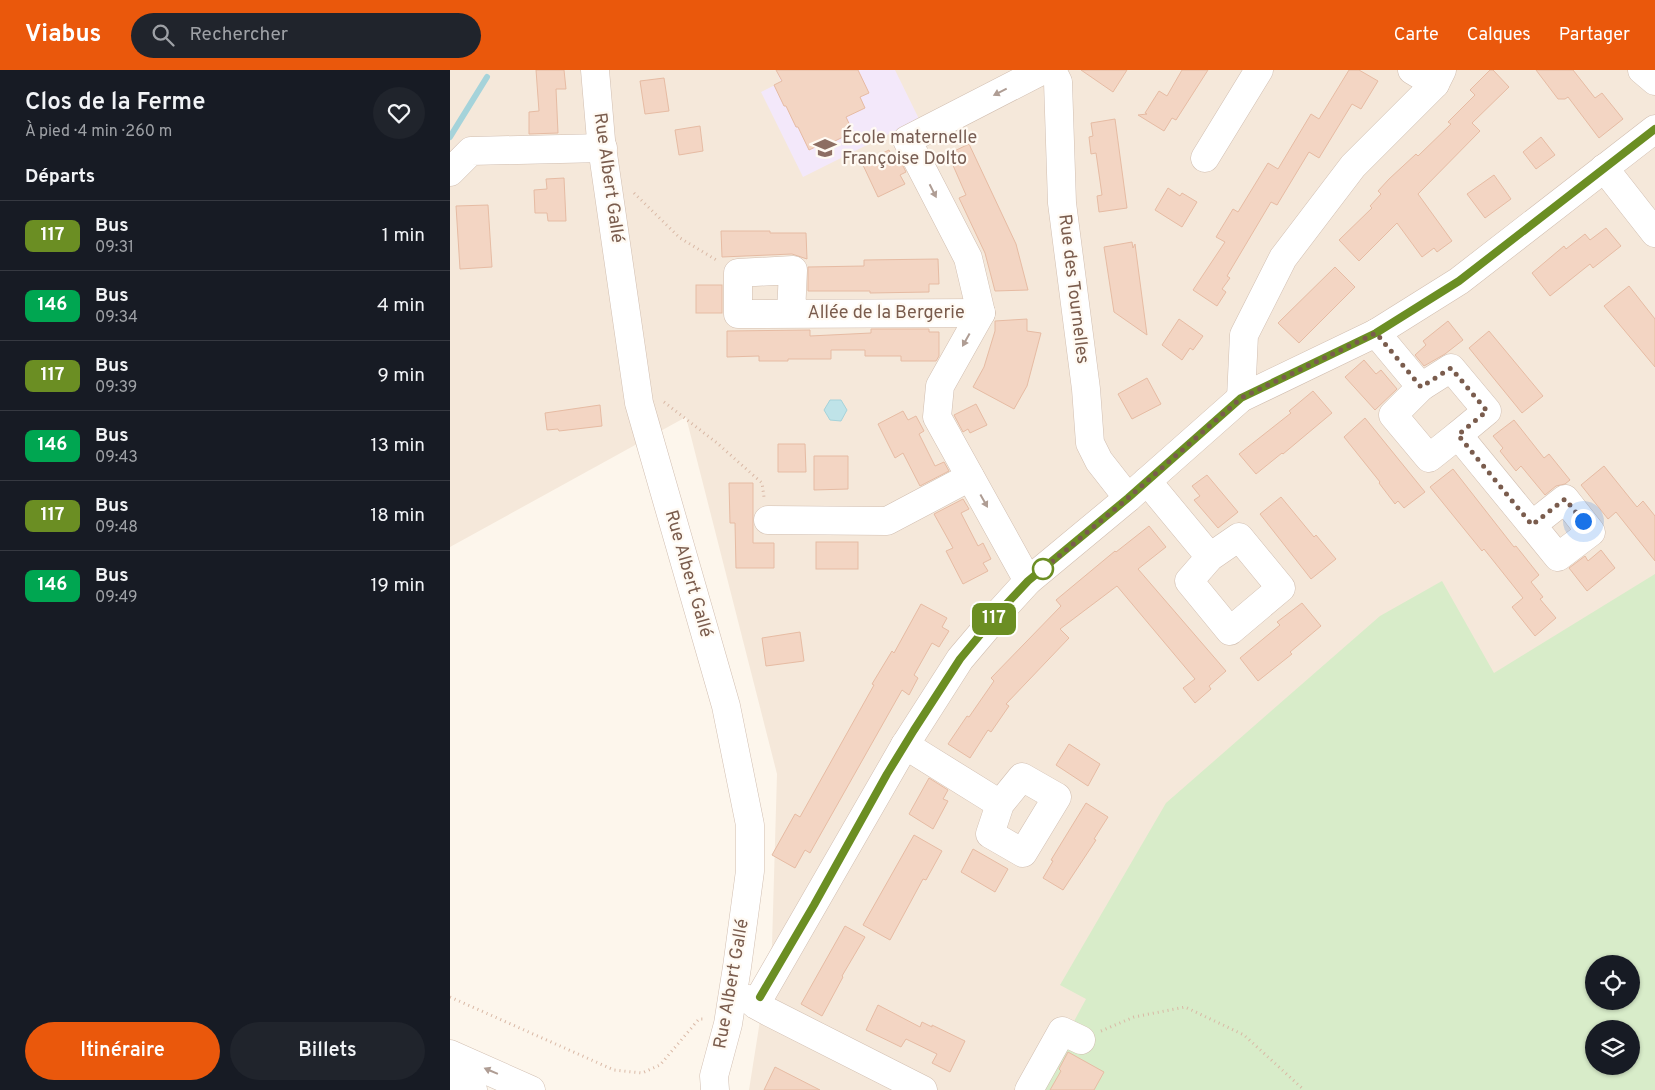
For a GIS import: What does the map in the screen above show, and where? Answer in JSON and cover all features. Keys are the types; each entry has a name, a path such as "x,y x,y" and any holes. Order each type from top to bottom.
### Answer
{"street":[{"name":"Rue Albert Gallé","path":"595,70 603,148 639,403 726,706 750,825 750,871 742,1009 711,1085"},
{"path":"1205,158 1259,70"},
{"path":"1642,70 1655,81"},
{"path":"1028,581 937,417 940,386 981,313 968,258 907,140 1054,73"},
{"name":"Rue des Tournelles","path":"1054,73 1062,203 1086,389 1090,443 1099,460 1137,489 1210,557"},
{"path":"1241,398 1244,335 1283,258 1353,166 1430,75"},
{"path":"922,1090 742,1009 960,659 1028,581 1241,398 1376,333 1459,281 1655,129"},
{"path":"450,172 471,151 603,148"},
{"path":"1604,168 1655,233"},
{"name":"Allée de la Bergerie","path":"791,314 793,270 738,272 738,314 791,314 981,313"},
{"path":"1376,333 1421,387"},
{"path":"1451,368 1487,411 1429,458 1393,415 1421,387 1451,368"},
{"path":"1458,435 1532,525"},
{"path":"768,520 887,521 970,477"},
{"path":"905,745 1000,804"},
{"path":"1029,1090 1062,1032 1081,1040"},
{"path":"450,1054 531,1090"},
{"path":"450,1079 473,1090"}],"path":[{"path":"633,191 680,238 738,272"},
{"path":"636,380 717,443 762,483 768,520"},
{"path":"450,997 614,1070 642,1073 660,1065 700,1019 742,1009"},
{"path":"1081,1040 1134,1017 1186,1007 1244,1035 1304,1090"}],"shaded area":[{"path":"450,70 1655,70 1655,1090 749,1090 772,945 777,774 686,417 450,547"},
{"name":"École maternelle Françoise Dolto","path":"776,70 895,70 919,119 803,177 761,92 781,82"}],"green space":[{"path":"1655,574 1655,1090 1037,1090 1086,999 1060,985 1166,803 1380,616 1442,581 1494,673"}],"water":[{"path":"830,400 841,400 847,410 841,421 830,420 824,410"}],"building":[{"path":"536,70 564,70 566,89 556,89 558,133 529,134 529,112 539,111"},
{"path":"776,70 858,70 869,93 860,97 865,108 846,117 853,132 831,143 830,140 809,150 774,85 782,81"},
{"path":"1081,70 1127,70 1113,92"},
{"path":"1182,70 1208,70 1176,120 1172,118 1164,131 1138,115 1147,114 1145,113 1159,91 1167,96"},
{"path":"1349,70 1359,70 1378,81 1361,109 1352,104 1319,158 1309,152 1277,205 1271,202 1227,276 1230,278 1222,289 1226,292 1217,306 1193,290 1225,242 1216,237 1233,209 1238,212 1268,163 1278,169 1311,114 1319,119"},
{"path":"1490,70 1493,70 1509,87 1472,123 1480,131 1418,194 1452,241 1437,252 1434,248 1422,257 1397,223 1359,261 1339,240 1372,208 1370,206 1381,194 1378,191 1389,179 1416,154 1418,156 1451,124 1448,122 1475,95 1470,90"},
{"path":"1536,70 1573,70 1595,98 1602,93 1623,119 1599,138 1568,97 1558,99"},
{"path":"664,78 669,111 645,114 640,81"},
{"path":"1115,119 1127,208 1099,212 1097,196 1102,195 1096,153 1091,154 1089,137 1093,136 1091,123"},
{"path":"700,126 703,151 679,155 675,130"},
{"path":"1541,137 1555,155 1536,169 1523,152"},
{"path":"969,144 1016,244 1028,290 995,291 985,253 959,198 966,195 948,154"},
{"path":"889,150 893,159 898,156 906,172 900,175 905,184 878,197 862,163"},
{"path":"1494,175 1511,199 1485,218 1467,194"},
{"path":"564,178 566,221 548,221 547,213 535,213 534,190 547,189 546,179"},
{"path":"1168,188 1180,196 1182,193 1197,202 1182,227 1155,210"},
{"path":"488,205 492,267 460,269 456,206"},
{"path":"1606,228 1621,246 1593,268 1590,264 1550,296 1532,273 1564,246 1566,249 1585,234 1590,240"},
{"path":"721,231 806,233 807,259 792,254 722,257"},
{"path":"1132,242 1133,248 1135,244 1147,335 1114,312 1104,247"},
{"path":"938,259 939,284 929,284 929,292 808,291 808,267 864,266 864,260"},
{"path":"1335,267 1355,287 1299,343 1278,323"},
{"path":"696,285 722,285 722,313 696,313"},
{"path":"1629,286 1655,319 1655,367 1604,306"},
{"path":"1027,319 1027,331 1041,333 1027,386 1014,409 973,387 984,367 995,331 995,321"},
{"path":"1179,319 1203,336 1193,350 1190,348 1182,360 1162,345"},
{"path":"1448,321 1463,340 1445,354 1424,366 1415,355 1426,345 1423,341"},
{"path":"871,329 929,329 929,332 939,332 939,356 936,361 901,361 901,356 865,356 865,350 831,350 831,359 759,361 759,356 727,357 727,331 810,330 810,336 871,333"},
{"path":"1489,331 1543,396 1522,413 1469,348"},
{"path":"1364,360 1376,374 1381,370 1397,389 1375,410 1345,377"},
{"path":"1147,378 1161,404 1132,419 1118,394"},
{"path":"1313,391 1332,413 1256,474 1239,454 1291,413 1289,411"},
{"path":"976,404 987,425 970,433 968,429 963,432 954,415"},
{"path":"600,405 602,426 559,431 558,429 547,430 545,413"},
{"path":"903,411 908,420 916,416 924,431 919,434 935,466 944,462 949,471 920,486 903,453 895,458 878,424"},
{"path":"1365,418 1425,492 1404,508 1398,501 1395,504 1344,437"},
{"path":"1514,420 1544,458 1549,454 1570,480 1565,484 1556,486 1545,495 1521,466 1516,471 1500,451 1503,448 1493,436"},
{"path":"778,444 805,444 806,472 778,472"},
{"path":"814,456 848,456 848,489 814,490"},
{"path":"1604,466 1637,507 1643,501 1655,516 1655,561 1616,512 1608,519 1581,485"},
{"path":"1453,469 1514,547 1516,546 1539,575 1531,582 1543,597 1540,599 1556,618 1535,636 1512,607 1523,598 1484,549 1482,551 1430,487"},
{"path":"1207,475 1238,512 1218,528 1194,500 1200,496 1192,486"},
{"path":"729,483 753,483 753,543 774,543 774,568 736,568 735,523 730,523"},
{"path":"1281,497 1314,537 1316,535 1336,559 1311,579 1260,514"},
{"path":"963,499 969,509 961,513 978,546 983,543 991,559 983,563 988,571 963,584 946,551 953,548 934,514"},
{"path":"1149,526 1166,547 1138,569 1226,671 1209,686 1211,689 1195,703 1183,688 1195,679 1117,586 1060,629 1069,638 1006,704 1009,706 991,732 988,730 970,758 948,744 994,681 991,678 1061,606 1056,600 1115,551"},
{"path":"816,542 858,542 858,569 816,569"},
{"path":"1601,550 1615,568 1587,591 1569,568 1585,556 1588,561"},
{"path":"1302,603 1321,626 1290,652 1292,654 1258,681 1240,658 1280,625 1277,622"},
{"path":"921,604 947,618 942,627 949,631 939,647 932,643 914,675 918,678 909,695 902,690 810,853 805,850 795,868 772,855 795,814 800,817 874,685 872,684 892,651 894,653"},
{"path":"800,632 804,661 766,666 762,638"},
{"path":"1069,744 1100,764 1088,786 1056,765"},
{"path":"929,778 948,790 943,799 948,801 933,829 909,814"},
{"path":"1086,803 1108,817 1094,839 1096,840 1063,890 1043,878 1053,861 1051,860"},
{"path":"914,835 942,851 926,880 923,879 890,940 863,925"},
{"path":"973,849 1008,869 995,892 961,872"},
{"path":"845,926 865,937 842,976 822,1016 801,1004"},
{"path":"878,1005 920,1027 922,1022 932,1027 932,1025 965,1041 950,1072 932,1063 937,1054 906,1039 901,1047 866,1030"},
{"path":"1068,1052 1104,1072 1094,1090 1050,1090 1061,1071 1059,1069"},
{"path":"775,1067 820,1090 764,1090"}],"waterway":[{"path":"450,137 487,77"}],"bus line":[{"name":"117","path":"760,997 914,730 960,659 1028,581 1128,498 1241,398 1376,333 1459,281 1655,129"}],"place":[{"name":"École maternelle Françoise Dolto","path":"825,148"}],"route":[{"path":"1043,569 1041,571 1128,498 1241,398 1376,333 1421,387 1451,368 1487,411 1458,435 1532,525 1565,499 1583,521"}]}
